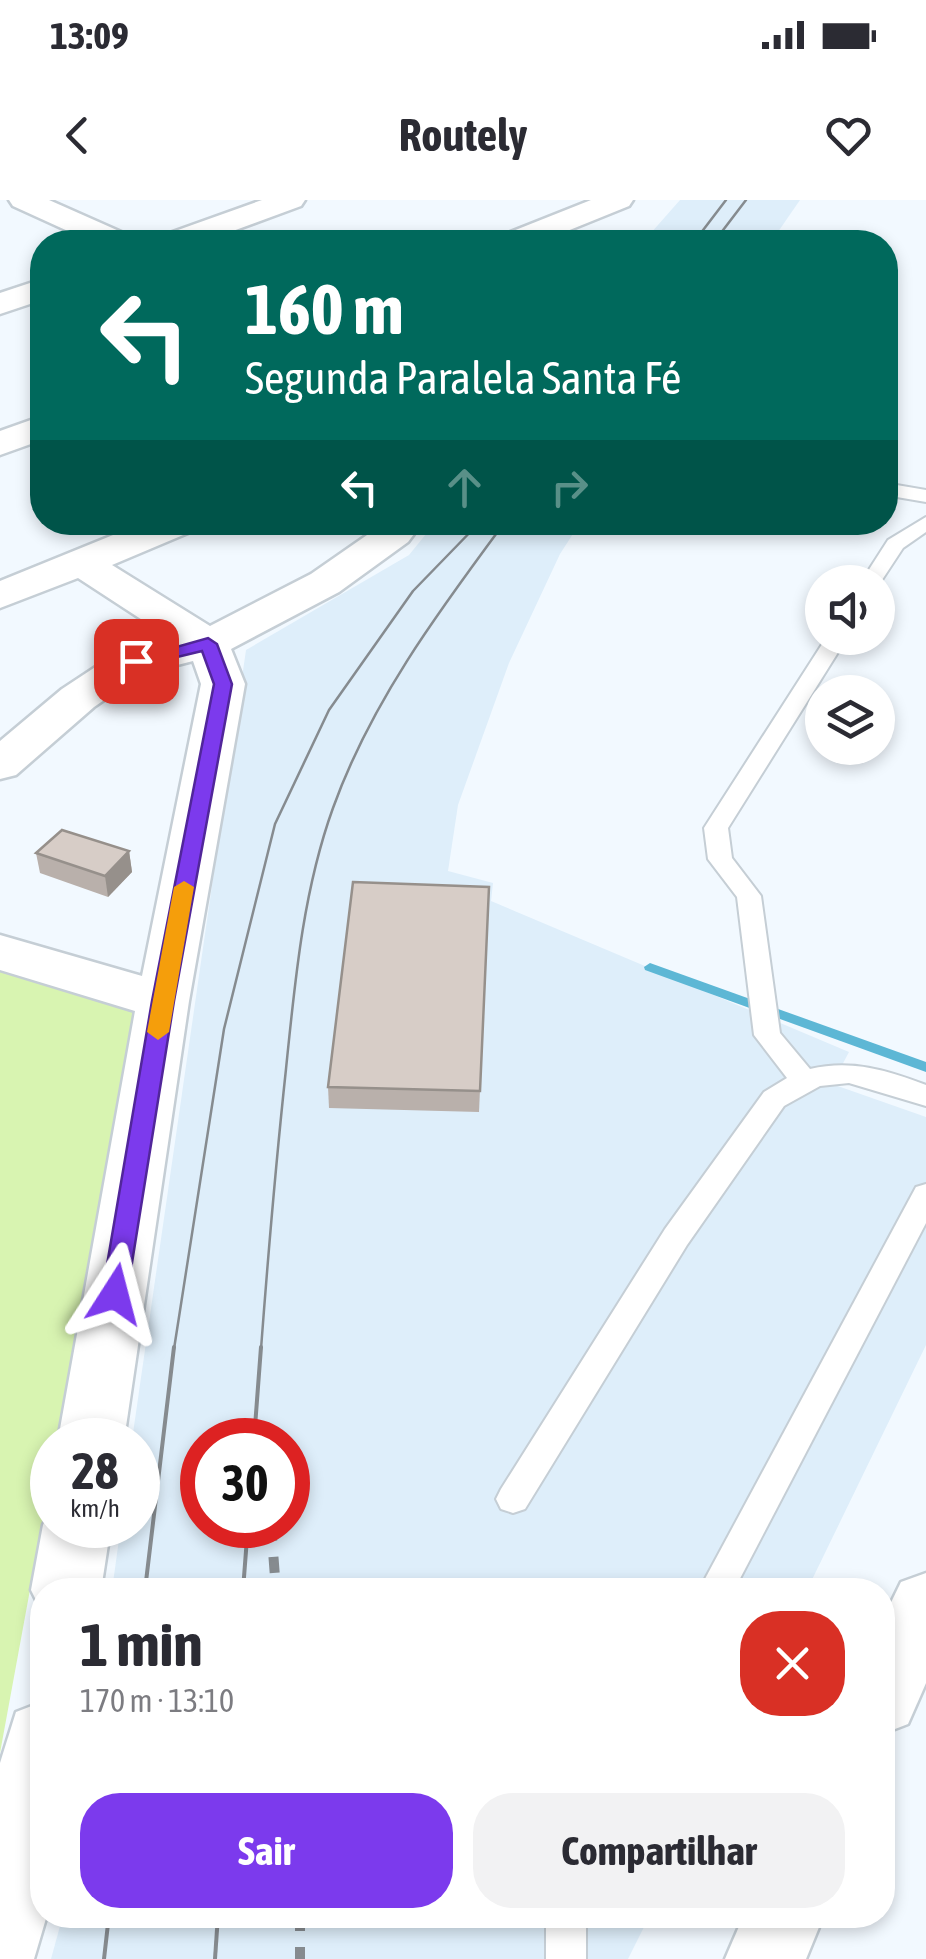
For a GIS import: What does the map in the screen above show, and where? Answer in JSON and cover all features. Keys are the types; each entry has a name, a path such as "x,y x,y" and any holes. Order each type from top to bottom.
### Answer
{"street":[{"path":"24,200 90,230"},
{"path":"207,230 290,200"},
{"path":"544,230 618,200"},
{"path":"0,304 30,293"},
{"path":"0,444 30,432"},
{"path":"0,596 151,535"},
{"path":"0,766 78,698 127,665 208,644 325,583 393,535"},
{"path":"85,564 208,644 223,684 163,1001 95,1418"},
{"path":"0,952 163,1001"},
{"path":"68,1578 73,1548"},
{"path":"895,1672 926,1604"},
{"path":"5,1903 30,1790"},
{"path":"764,1959 778,1928"}],"lane":[{"path":"898,491 926,496"},
{"path":"882,565 895,544 926,522"},
{"path":"804,1080 767,1035 748,896 720,859 716,828 825,655"},
{"path":"513,1499 676,1237 774,1099 804,1080 850,1072 877,1076 926,1096"},
{"path":"722,1578 926,1195"},
{"path":"566,1928 566,1959"}],"shaded area":[{"path":"680,200 800,200 779,230 654,230"},
{"path":"425,535 572,535 509,663 458,805 448,871 493,883 491,901 849,1052 832,1084 926,1117 926,1345 813,1578 114,1578 118,1548 160,1548 160,1418 135,1418 246,650 409,555"},
{"path":"59,1928 644,1928 628,1959 51,1959"}],"green space":[{"path":"0,959 140,1003 62,1418 30,1418 30,1548 38,1548 0,1753"}],"building":[{"path":"62,830 129,851 105,876 36,853"},
{"path":"353,882 489,887 480,1091 328,1087"}],"waterway":[{"path":"650,967 926,1067"}],"tram line":[{"path":"703,230 726,200"},
{"path":"723,230 746,200"},
{"path":"174,1349 224,1029 275,824 329,710 413,591 467,535"},
{"path":"261,1349 297,970 307,904 323,839 349,769 387,694 496,535"},
{"path":"146,1578 174,1347"},
{"path":"256,1418 261,1347"},
{"path":"244,1578 246,1548"},
{"path":"104,1959 108,1928"},
{"path":"215,1959 217,1928"}],"railway":[{"path":"273,1548 275,1578"},
{"path":"300,1928 300,1959"}],"slow traffic":[{"path":"158,1032 184,887"}],"route":[{"path":"115,1294 163,1001 223,684 208,644 136,661"}]}
